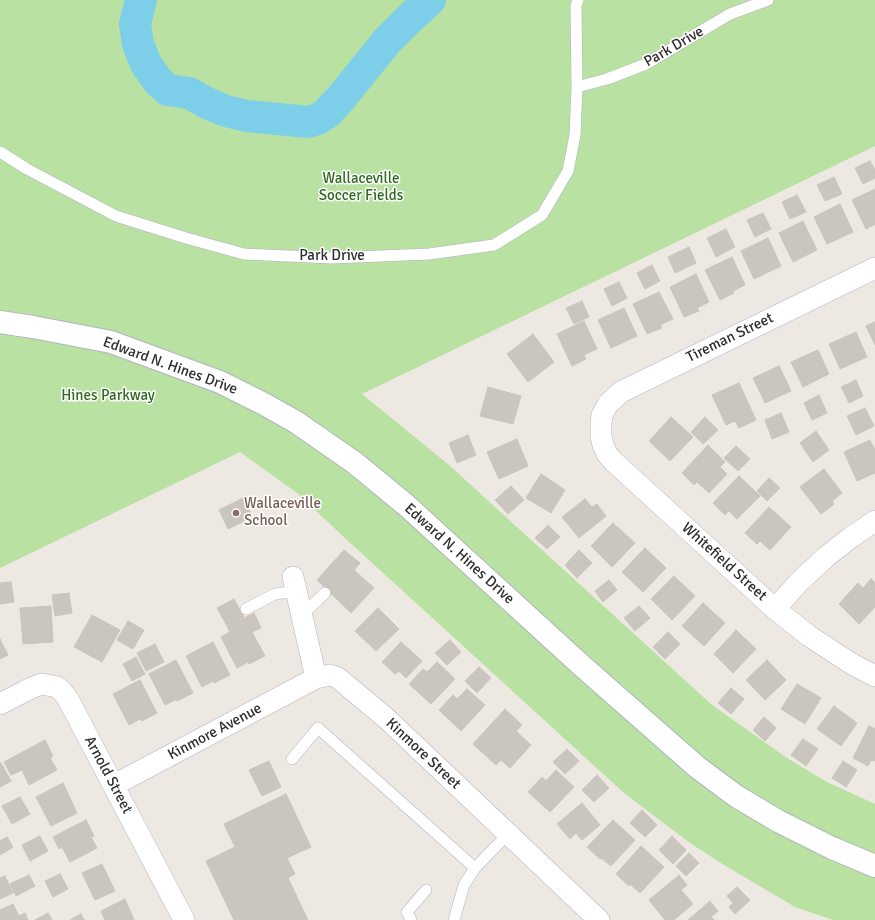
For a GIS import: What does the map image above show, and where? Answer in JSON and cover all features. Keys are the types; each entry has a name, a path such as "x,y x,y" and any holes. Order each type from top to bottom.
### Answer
{"street":[{"name":"Tireman Street","path":"601,424 602,415 608,404 621,392 875,268"},
{"name":"Edward N. Hines Drive","path":"0,322 111,342 220,382 296,422 355,463 406,505 581,665 697,767 736,796 778,821 832,848 875,866"},
{"name":"Whitefield Street","path":"601,424 603,445 607,454 613,461 775,608 809,636 852,664 875,676"},
{"path":"775,608 799,582 827,556 875,521"},
{"path":"295,584 316,678"},
{"name":"Kinmore Street","path":"316,678 330,675 338,678 386,718 599,920"},
{"name":"Kinmore Avenue","path":"114,785 316,678"},
{"name":"Arnold Street","path":"0,704 30,688 42,684 56,687 62,691 68,699 114,785 184,920"}],"lane":[{"name":"Park Drive","path":"0,152 27,169 116,216 244,254 332,258 429,254 494,245 542,215 568,171 575,135 577,87 576,6 578,0"},
{"name":"Park Drive","path":"577,87 607,79 646,64 730,14 768,0"},
{"path":"246,609 295,584"},
{"path":"302,615 325,593"},
{"path":"292,759 318,728 475,868"},
{"path":"454,920 464,885 475,868 508,834"},
{"path":"412,920 407,912 426,890"}],"green space":[{"name":"Wallaceville Soccer Fields","path":"0,0 875,0 875,146 362,394 449,465 712,705 787,758 827,782 875,804 875,920 833,920 795,907 690,843 624,793 297,493 240,452 0,568"}],"building":[{"path":"870,161 875,170 875,178 863,184 855,168"},
{"path":"834,177 842,194 825,201 817,185"},
{"path":"875,189 875,224 866,229 852,200"},
{"path":"797,195 806,212 790,219 782,202"},
{"path":"840,204 853,232 827,244 814,217"},
{"path":"763,213 771,229 755,237 747,220"},
{"path":"803,221 817,250 793,262 779,233"},
{"path":"726,229 735,247 716,257 707,238"},
{"path":"768,238 781,266 754,279 741,251"},
{"path":"689,247 696,263 675,273 668,257"},
{"path":"732,257 745,285 733,291 734,293 720,300 705,270"},
{"path":"652,265 660,281 645,289 637,273"},
{"path":"696,274 709,302 697,308 699,311 684,317 670,287"},
{"path":"619,282 627,298 612,306 604,289"},
{"path":"659,292 673,319 660,325 662,328 647,334 633,304"},
{"path":"582,301 589,317 574,324 566,308"},
{"path":"624,308 637,336 611,348 598,320"},
{"path":"584,321 597,349 584,355 586,359 572,366 557,334"},
{"path":"875,322 875,345 866,326"},
{"path":"856,332 867,357 840,369 829,344"},
{"path":"533,334 554,362 528,382 507,354"},
{"path":"818,350 829,374 803,387 791,362"},
{"path":"779,366 791,391 765,403 753,378"},
{"path":"856,380 863,396 849,403 841,387"},
{"path":"739,383 756,420 739,428 735,421 726,425 712,395"},
{"path":"488,387 521,396 513,424 480,416"},
{"path":"819,395 827,413 812,420 804,403"},
{"path":"865,408 874,426 856,435 847,416"},
{"path":"781,413 789,432 772,439 765,420"},
{"path":"671,417 693,437 670,461 649,441"},
{"path":"705,417 718,430 703,444 691,432"},
{"path":"816,431 829,450 813,462 800,443"},
{"path":"468,435 476,455 457,463 449,443"},
{"path":"517,439 528,466 499,479 487,452"},
{"path":"870,440 875,450 875,473 857,481 844,452"},
{"path":"708,445 725,462 720,467 727,474 709,493 697,482 694,485 682,473"},
{"path":"736,446 750,459 738,471 724,458"},
{"path":"824,469 842,493 832,501 834,504 821,514 800,487"},
{"path":"541,474 565,490 551,513 526,498"},
{"path":"739,476 760,496 737,519 729,511 725,515 713,503"},
{"path":"769,478 780,488 767,501 757,491"},
{"path":"511,486 524,500 508,514 495,500"},
{"name":"Wallaceville School","path":"243,498 253,517 228,529 219,510"},
{"path":"585,499 592,507 597,504 606,516 579,538 562,517"},
{"path":"769,507 791,527 770,550 760,541 757,544 745,533"},
{"path":"613,523 635,543 612,567 591,546"},
{"path":"548,525 560,537 547,549 535,538"},
{"path":"645,548 666,568 643,592 622,572"},
{"path":"344,550 360,563 354,570 374,588 351,613 317,580"},
{"path":"579,550 592,563 577,578 565,565"},
{"path":"674,576 695,596 672,620 651,599"},
{"path":"871,579 875,583 875,607 859,624 839,604 858,583 863,588"},
{"path":"609,580 617,590 603,602 595,591"},
{"path":"11,582 14,602 0,604 0,583"},
{"path":"69,593 72,613 55,616 52,595"},
{"path":"234,599 244,617 227,626 217,608"},
{"path":"703,603 725,623 704,646 682,626"},
{"path":"51,606 53,642 23,644 20,608"},
{"path":"639,606 650,618 635,631 624,618"},
{"path":"378,608 399,629 376,651 355,631"},
{"path":"254,613 261,628 252,632 265,656 237,668 221,637 230,632 227,627"},
{"path":"92,615 120,630 102,662 74,647"},
{"path":"128,621 144,630 133,649 117,640"},
{"path":"736,630 756,649 733,673 714,654"},
{"path":"668,632 680,644 665,659 653,647"},
{"path":"0,639 8,655 0,659"},
{"path":"450,640 461,652 447,665 435,653"},
{"path":"213,642 230,675 202,687 186,656"},
{"path":"401,642 422,661 406,678 399,671 395,674 382,662"},
{"path":"155,644 164,662 146,671 137,653"},
{"path":"136,657 145,674 132,681 123,664"},
{"path":"176,660 193,693 165,705 149,674"},
{"path":"767,660 786,680 765,700 746,680"},
{"path":"437,662 455,679 431,704 409,684 423,669 427,672"},
{"path":"479,667 491,678 477,693 465,681"},
{"path":"140,680 157,713 142,721 140,719 129,725 113,694"},
{"path":"797,684 821,698 805,724 781,709"},
{"path":"731,688 744,699 731,714 718,703"},
{"path":"467,689 485,705 461,731 439,710 453,695 457,699"},
{"path":"834,706 857,723 841,746 817,729"},
{"path":"505,709 522,725 516,731 531,745 510,768 501,760 496,765 473,744"},
{"path":"764,717 776,728 765,741 753,730"},
{"path":"869,726 875,729 875,761 871,760 868,766 853,758"},
{"path":"803,739 818,749 806,766 791,755"},
{"path":"45,740 53,756 50,758 57,770 29,785 22,770 11,775 4,762"},
{"path":"567,749 579,761 565,774 553,762"},
{"path":"269,761 281,787 262,796 249,770"},
{"path":"843,761 857,770 846,787 832,778"},
{"path":"0,763 11,781 0,787"},
{"path":"556,770 574,787 550,812 528,792 542,777 546,781"},
{"path":"597,775 609,788 594,802 582,790"},
{"path":"63,783 77,813 51,826 36,797"},
{"path":"286,794 311,847 287,858 295,874 288,878 308,920 234,920 206,861 235,847 224,824"},
{"path":"20,797 30,814 12,824 2,806"},
{"path":"582,803 600,825 582,840 576,833 570,839 557,824"},
{"path":"642,810 657,825 645,837 630,823"},
{"path":"86,820 94,836 91,837 97,848 70,862 62,847 59,849 53,837"},
{"path":"613,820 635,840 611,866 601,858 600,859 587,847"},
{"path":"40,836 48,851 30,861 22,845"},
{"path":"672,836 686,850 673,864 659,850"},
{"path":"7,837 13,847 0,855 0,841"},
{"path":"641,846 664,867 640,893 630,884 629,886 616,874"},
{"path":"689,853 699,863 686,876 676,866"},
{"path":"102,864 115,891 95,900 82,873"},
{"path":"60,874 68,889 53,897 45,881"},
{"path":"29,875 35,886 16,896 10,884"},
{"path":"679,875 687,885 681,890 693,904 674,920 665,920 649,900"},
{"path":"5,876 13,893 0,899 0,878"},
{"path":"737,887 750,900 735,914 729,907 733,903 727,896"},
{"path":"125,899 134,920 105,920 101,911"},
{"path":"710,901 718,911 711,917 714,920 688,920"},
{"path":"13,904 19,916 25,913 28,920 0,920 0,910"},
{"path":"48,913 52,920 35,920"},
{"path":"81,914 84,920 70,920"}],"waterway":[{"path":"141,0 135,24 138,44 146,64 158,81 168,90 189,93 226,111 247,116 308,122 318,119 327,113 387,41 430,0"}],"place":[{"name":"Wallaceville School","path":"236,513"}],"park label":[{"name":"Hines Parkway","path":"108,396"}]}
